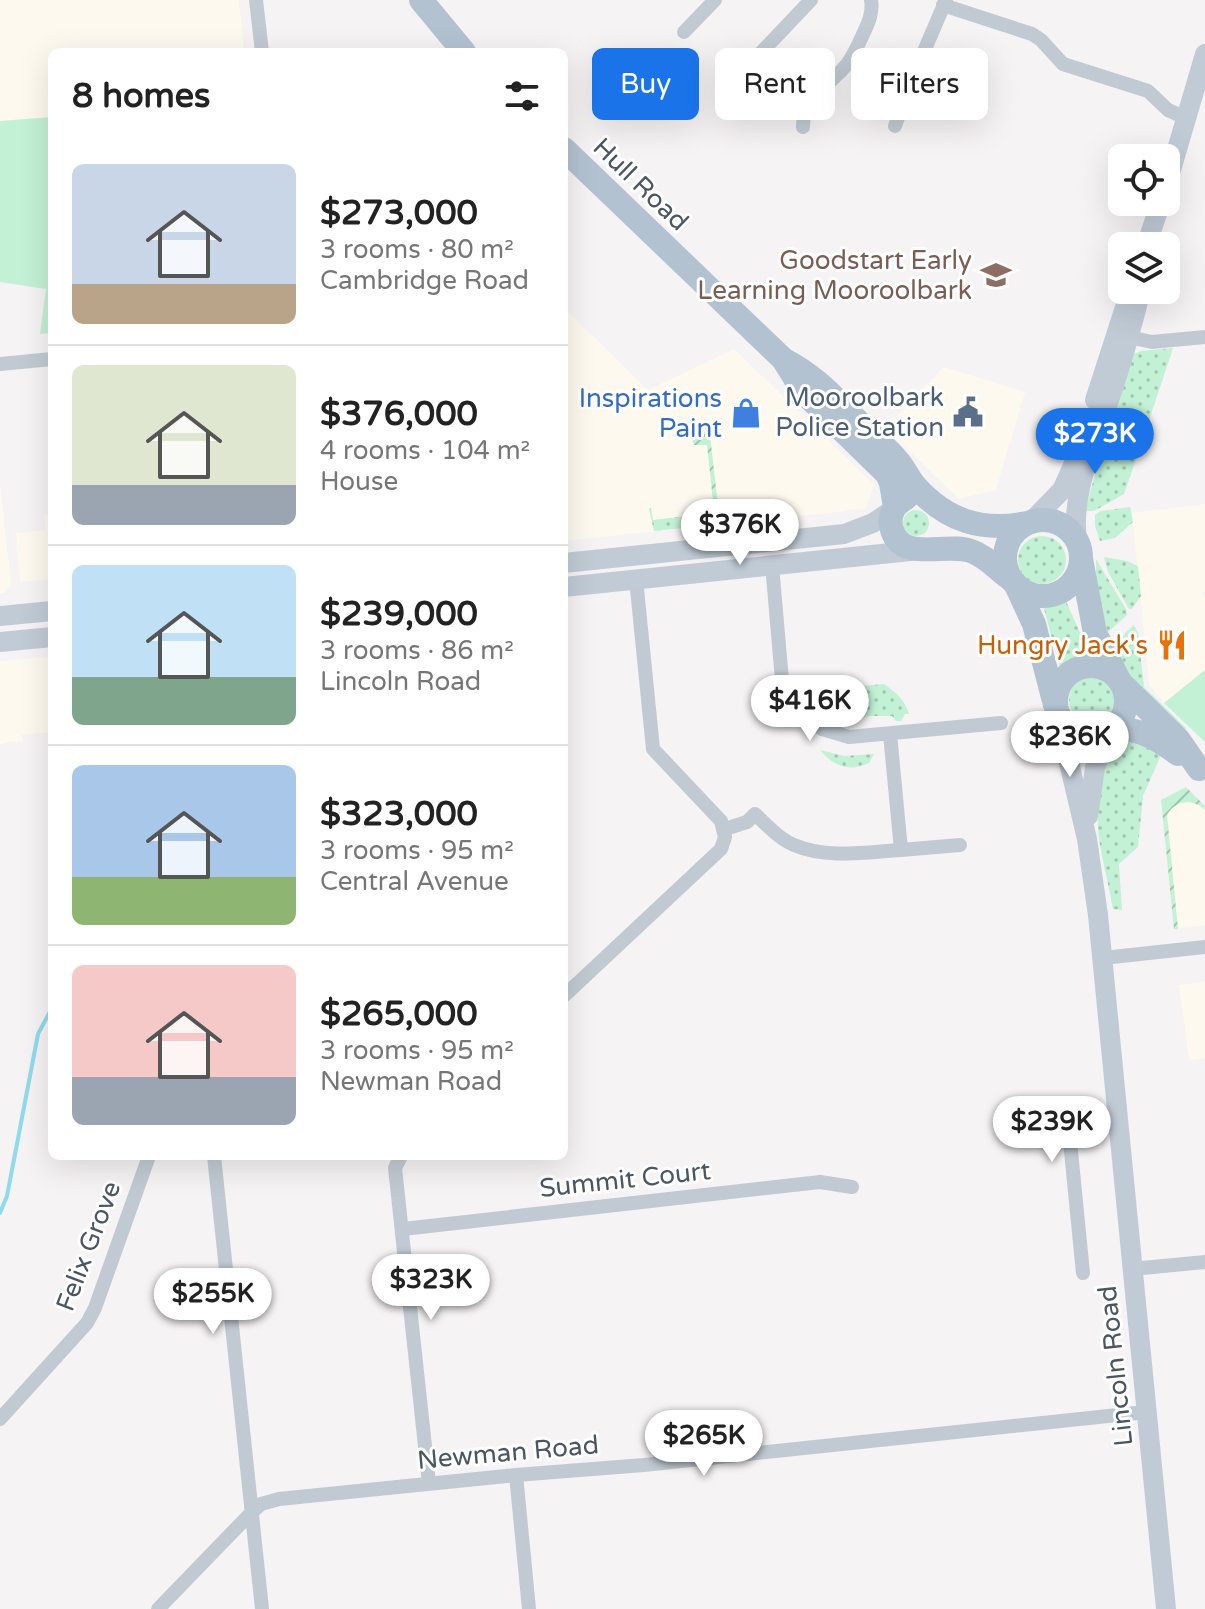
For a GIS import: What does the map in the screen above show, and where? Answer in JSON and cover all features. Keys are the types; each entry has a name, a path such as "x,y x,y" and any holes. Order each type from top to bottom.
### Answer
{"main road":[{"path":"421,0 461,48"},
{"path":"1178,144 1205,54"},
{"name":"Hull Road","path":"568,153 783,359 813,375 880,454 931,501 973,525 997,528 1029,523"},
{"path":"1109,730 1120,720 1125,708 1125,695 1095,633 1075,528 1076,509 1094,424 1126,304"},
{"path":"1137,304 1129,337 1069,478 1052,502 1015,533 1007,549 1006,566 1038,634 1058,714 1065,725 1080,734 1092,735 1109,730 1136,730 1155,737 1202,772"},
{"name":"Hull Road","path":"880,454 890,480 894,508 890,521 894,535 902,545 922,550"},
{"path":"568,563 844,534 873,523 909,497 931,501 941,518 940,532 934,543 922,550"},
{"path":"568,587 954,548 971,550 992,562 1014,582 1035,595 1054,594 1074,580 1080,551 1073,535 1060,524 1048,521 1029,523"},
{"path":"48,611 9,615 10,641 48,637"},
{"path":"1058,714 1062,685 1077,669 1101,667 1119,680 1178,739 1202,772"},
{"name":"Lincoln Road","path":"1058,714 1087,839 1103,958 1166,1609"},
{"name":"Lincoln Road","path":"1087,839 1091,786 1109,730"}],"street":[{"path":"256,0 262,48"},
{"path":"684,32 715,0"},
{"path":"765,48 811,0"},
{"path":"803,127 803,115 809,102 838,74 857,49 870,20 871,0"},
{"path":"895,126 945,3 1032,34 1063,64 1148,91 1168,110 1186,118"},
{"path":"1129,337 1152,342 1205,337"},
{"path":"0,364 48,359"},
{"path":"772,565 782,680 794,707 824,730 849,737 1001,723"},
{"path":"568,992 724,843 725,829 716,815 653,749 636,579"},
{"path":"890,734 901,850"},
{"path":"725,829 747,822 755,814 781,838 811,850 851,853 960,845"},
{"path":"1103,958 1205,947"},
{"name":"Lincoln Road","path":"1083,1273 1069,1131 1089,1121 1118,1119"},
{"name":"Felix Grove","path":"0,1419 87,1323 148,1160"},
{"path":"214,1160 262,1609"},
{"path":"399,1160 395,1168 429,1483"},
{"name":"Summit Court","path":"403,1229 820,1182 852,1187"},
{"path":"1132,1269 1205,1262"},
{"name":"Newman Road","path":"158,1609 251,1513 261,1504 279,1499 644,1465 1146,1412"},
{"path":"516,1475 529,1609"}],"shaded area":[{"path":"0,0 239,0 244,48 48,48 48,117 0,121"},
{"path":"568,312 648,390 734,349 874,484 866,509 568,541"},
{"path":"944,367 1025,392 996,490 959,499 885,428"},
{"path":"0,482 11,585 5,593 0,593"},
{"path":"1205,504 1205,592 1202,593 1205,599 1205,670 1164,703 1149,685 1132,513"},
{"path":"48,514 48,579 20,582 16,533 45,530 44,515"},
{"path":"48,657 48,732 22,735 23,741 0,744 0,661"},
{"path":"1186,787 1205,806 1205,926 1174,929 1161,800"},
{"path":"1205,982 1205,1058 1189,1060 1179,985"}],"green space":[{"path":"48,117 48,333 40,334 46,289 0,282 0,121"},
{"path":"1173,348 1144,435 1114,422 1112,419 1131,355"},
{"path":"689,425 710,435 720,524 707,526 705,502 713,501 707,445 694,445"},
{"path":"1106,435 1140,448 1124,494 1094,511 1085,511"},
{"path":"1130,507 1133,522 1115,538 1100,541 1095,515 1101,511"},
{"path":"651,508 653,520 702,514 704,526 654,531"},
{"path":"916,510 925,514 929,523 925,532 916,536 907,532 903,523 907,514"},
{"path":"1042,536 1059,543 1066,560 1059,577 1042,584 1025,577 1018,560 1025,543"},
{"path":"1104,557 1138,566 1141,596 1132,609 1129,609 1108,572"},
{"path":"1096,559 1127,615 1107,633 1096,578"},
{"path":"1065,599 1090,655 1074,658 1060,668 1043,605"},
{"path":"1134,625 1138,633 1144,687 1186,728 1182,732 1143,692 1125,668 1119,646"},
{"path":"1205,670 1205,742 1164,703"},
{"path":"1093,676 1110,683 1117,700 1110,717 1093,724 1076,717 1069,700 1076,683"},
{"path":"884,684 900,697 907,709 909,714 905,714 901,721 896,721 892,716 868,716 845,723 819,711 831,695 831,689"},
{"path":"1130,737 1162,753 1143,796 1138,847 1119,864 1122,910 1113,909 1099,839 1098,806 1110,753 1115,745"},
{"path":"820,750 844,756 874,754 869,763 848,767 836,764"},
{"path":"1186,787 1205,806 1205,810 1184,802 1167,815 1178,929 1174,929 1161,800"}],"waterway":[{"path":"0,1213 7,1196 38,1034 48,1015"}],"place":[{"name":"Goodstart Early Learning Mooroolbark","path":"996,275"},
{"name":"Mooroolbark Police Station","path":"968,412"},
{"name":"Inspirations Paint","path":"746,413"},
{"name":"Hungry Jack's","path":"1172,645"}]}
